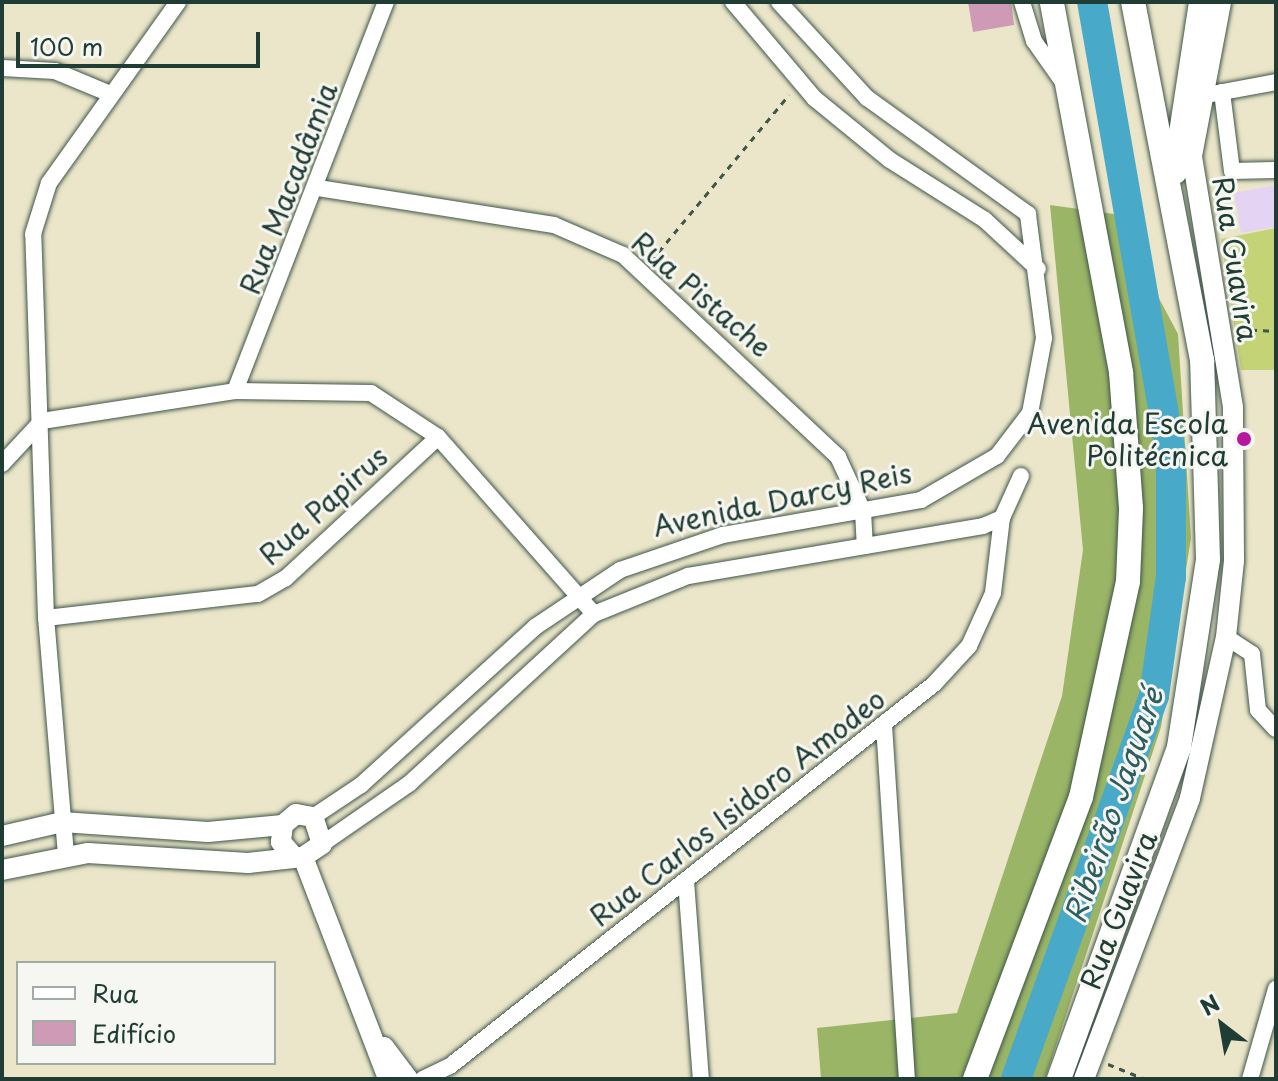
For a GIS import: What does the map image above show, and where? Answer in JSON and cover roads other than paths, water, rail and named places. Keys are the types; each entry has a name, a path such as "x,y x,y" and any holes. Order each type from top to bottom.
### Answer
{"highway":[{"path":"975,1079 1081,797 1128,581 1131,508 1121,372 1052,2"},
{"path":"1059,1079 1154,826 1191,696 1203,625 1210,465 1202,360 1133,2"},
{"path":"1173,202 1201,2"}],"main road":[{"name":"Rua Guavira","path":"1084,1079 1190,798 1226,637 1234,459 1219,327 1194,195 1212,94 1221,2"},
{"path":"2,836 62,822 208,832 283,825 296,814 313,817 322,844 298,856 248,863 66,855 2,870"},
{"path":"283,825 281,842 298,856 375,1034 388,1079"},
{"path":"375,1034 408,1079"}],"street":[{"path":"66,855 46,618 42,421 33,234 49,183 108,93 178,2"},
{"name":"Rua Macadâmia","path":"235,391 318,188 386,2"},
{"path":"733,2 799,82 1038,269"},
{"name":"Avenida Darcy Reis","path":"313,817 361,785 513,645 577,595 662,550 863,511 956,484 997,456 1030,413 1044,338 1034,229 1019,203 867,98 779,2"},
{"path":"1022,2 1034,41 1069,91"},
{"path":"2,68 55,71 108,93"},
{"path":"1274,170 1232,171 1212,94 1276,82"},
{"name":"Rua Pistache","path":"318,188 554,225 613,250 785,400 838,457 863,511 865,546"},
{"path":"2,464 42,421 235,391 371,393 438,437 594,614"},
{"name":"Rua Papirus","path":"46,618 258,594 286,578 438,437"},
{"path":"1002,518 1021,476"},
{"name":"Avenida Darcy Reis","path":"322,844 410,783 594,614 688,576 865,546 1002,518"},
{"name":"Rua Carlos Isidoro Amodeo","path":"423,1079 450,1066 884,725 969,646 993,593 1002,518"},
{"path":"1226,637 1252,654 1258,710 1276,729"},
{"path":"513,645 521,661 518,681"},
{"path":"884,725 907,1079"},
{"path":"686,881 701,1079"},
{"path":"1250,1079 1276,989"}],"waterway":[{"name":"Ribeirão Jaguaré","path":"1016,1079 1154,696 1171,577 1171,454 1092,2"}],"place":[{"name":"Avenida Escola Politécnica","path":"1244,439"}]}
